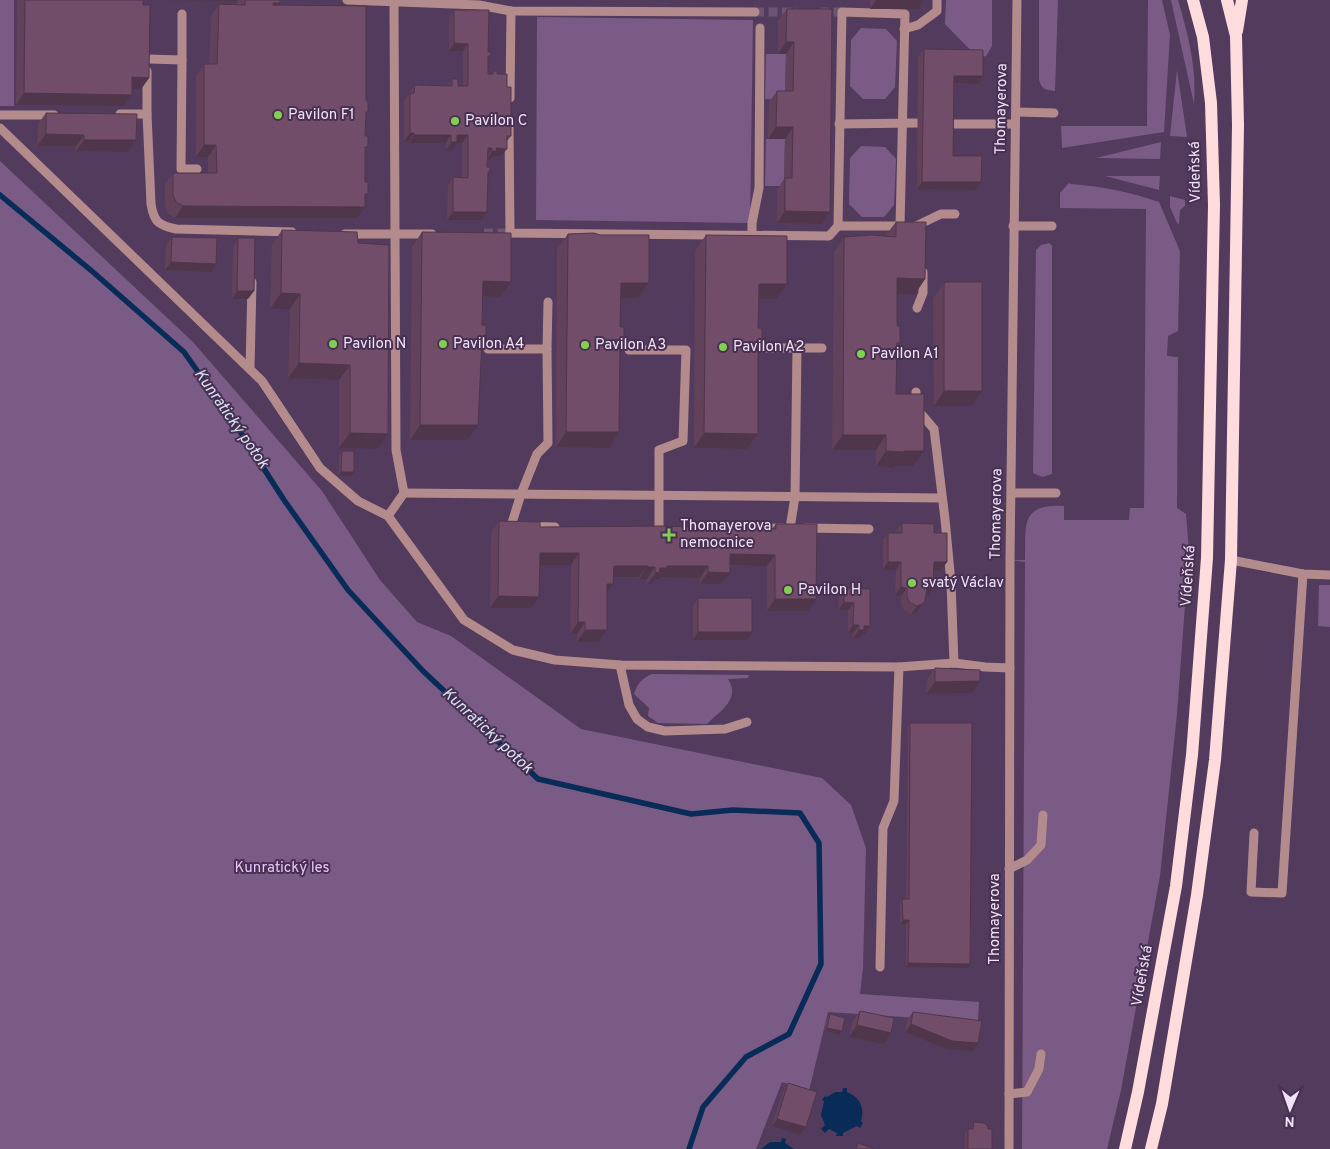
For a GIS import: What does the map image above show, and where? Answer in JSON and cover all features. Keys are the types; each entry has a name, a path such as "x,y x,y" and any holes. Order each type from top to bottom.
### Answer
{"main road":[{"name":"Vídeňská","path":"1125,1149 1138,1092 1176,886 1192,755 1207,558 1214,196 1211,104 1203,36 1193,0"},
{"path":"1227,0 1236,36"},
{"path":"1151,1149 1162,1104 1197,895 1215,760 1231,560 1238,125 1236,36 1242,0"}],"street":[{"path":"347,0 479,5 511,11 755,12"},
{"path":"904,29 918,25 937,11 937,0"},
{"name":"Thomayerova","path":"1009,1149 1013,226 1017,0"},
{"path":"388,516 404,492 396,450 394,2"},
{"path":"510,109 511,11"},
{"path":"509,119 510,233 829,236 838,226 842,12 904,14 900,226"},
{"path":"182,14 181,169 196,169"},
{"path":"752,235 752,223 759,188 760,28"},
{"path":"182,60 148,54 147,114 151,204 154,218 163,226 176,229 300,232"},
{"path":"1016,112 1054,113"},
{"path":"108,114 147,114"},
{"path":"0,116 59,115"},
{"path":"839,124 917,123"},
{"path":"948,124 1015,124"},
{"path":"0,128 262,381 320,468 358,502 388,516 464,620 512,650 554,660 620,665 899,667 954,663 1010,668"},
{"path":"838,226 900,226 917,230 941,214 954,214"},
{"path":"1013,226 1052,226"},
{"path":"253,231 253,241"},
{"path":"338,233 444,234"},
{"path":"917,308 923,293 923,267"},
{"path":"250,370 252,271"},
{"path":"548,302 548,443 537,454 511,526 560,527"},
{"path":"759,348 822,348"},
{"path":"790,528 795,496 797,348"},
{"path":"488,349 547,349"},
{"path":"629,350 686,350 683,441 659,450 659,495 664,529 649,529"},
{"path":"916,392 916,408 934,429 950,583 954,663"},
{"path":"404,492 942,498"},
{"path":"1012,493 1056,492"},
{"path":"734,529 869,529"},
{"path":"1231,560 1303,574 1330,575"},
{"path":"1254,833 1251,892 1282,893 1303,574"},
{"path":"620,665 629,705 637,719 648,728 665,731 725,730 747,722"},
{"path":"880,967 883,828 894,801 899,667"},
{"path":"1009,869 1027,860 1041,845 1043,815"},
{"path":"1009,1094 1026,1092 1039,1068 1041,1054"}],"green space":[{"path":"0,0 14,0 14,106 0,106"},
{"path":"946,0 992,0 992,46 986,56 978,58 945,24"},
{"path":"1039,0 1058,0 1055,91 1044,88 1039,79"},
{"path":"1148,0 1162,0 1170,35 1164,132 1062,148 1061,126 1147,126"},
{"path":"1171,0 1178,0 1188,39 1193,65 1194,104"},
{"path":"537,17 753,20 750,223 536,220"},
{"path":"861,28 886,29 897,41 895,87 885,99 863,99 850,86 851,40"},
{"path":"766,54 786,54 785,100 765,99"},
{"path":"1177,70 1187,137 1170,136"},
{"path":"766,139 785,139 784,186 765,186"},
{"path":"1161,142 1160,159 1096,158"},
{"path":"861,146 885,147 896,159 894,205 884,217 862,217 849,204 850,158"},
{"name":"Kunratický les","path":"0,161 193,342 322,491 380,580 417,622 451,636 581,729 822,778 851,805 866,848 863,968 860,994 979,1002 978,1022 828,1012 809,1091 782,1082 756,1149 0,1149"},
{"path":"1105,176 1160,176 1159,190"},
{"path":"1069,183 1115,190 1159,202 1180,251 1178,331 1168,336 1167,356 1178,357 1177,508 1186,514 1189,551 1177,714 1160,876 1121,1090 1107,1149 1022,1149 1025,562 1010,560 1025,560 1025,536 1028,519 1039,509 1050,506 1064,506 1064,520 1129,520 1130,508 1144,508 1146,209 1060,208 1060,193"},
{"path":"1170,196 1185,200 1185,206 1180,210 1179,224 1170,207"},
{"path":"1049,243 1052,246 1052,474 1042,477 1033,473 1036,250 1041,245"},
{"path":"1319,585 1330,585 1330,627 1318,626"},
{"path":"652,674 749,675 748,678 728,679 732,692 731,698 728,704 707,724 658,723 648,716 649,708 634,694 640,682"}],"water":[{"path":"843,1088 847,1088 847,1092 858,1100 862,1107 861,1121 863,1123 860,1128 857,1126 843,1133 843,1136 836,1136 837,1133 829,1129 825,1133 821,1129 825,1125 821,1115 824,1101 822,1100 825,1096 827,1097 835,1092 842,1092"},
{"path":"782,1138 786,1139 785,1143 794,1149 761,1149 770,1142 781,1142"}],"building":[{"path":"25,0 143,0 143,5 150,5 149,78 132,77 132,95 24,93"},
{"name":"Pavilon F1","path":"245,0 280,0 280,3 273,3 273,5 366,6 366,101 368,101 368,112 366,112 365,136 368,136 368,147 365,147 365,182 368,182 368,194 365,194 365,207 183,206 176,202 173,195 173,173 217,173 216,145 204,145 204,64 217,64 219,4 245,5"},
{"path":"787,9 832,9 830,212 785,211 785,178 792,178 793,127 776,127 777,91 793,91 794,42 786,42"},
{"name":"Pavilon C","path":"454,10 489,10 488,52 491,52 491,56 488,56 488,74 493,74 493,71 497,71 497,74 507,74 507,87 511,87 511,136 507,136 507,149 496,148 497,151 492,151 492,148 488,148 487,167 490,167 490,172 488,172 487,212 453,212 453,177 468,178 468,135 457,135 457,142 451,142 451,135 414,135 414,133 410,133 410,94 414,93 415,85 452,86 452,79 458,79 458,86 468,86 468,44 454,43"},
{"path":"924,49 983,50 983,76 954,76 953,156 982,156 981,182 922,182"},
{"path":"46,113 137,114 136,140 84,140 84,135 46,134"},
{"name":"Pavilon A1","path":"896,222 926,222 925,279 897,278 897,326 900,326 900,343 897,343 896,394 924,394 924,451 886,451 886,435 843,435 844,237 871,235 896,237"},
{"name":"Pavilon N","path":"282,230 357,232 358,243 389,245 388,434 350,433 350,365 299,363 300,294 281,293"},
{"name":"Pavilon A4","path":"422,232 511,233 511,282 483,281 482,325 486,325 486,339 482,339 478,425 420,425"},
{"name":"Pavilon A3","path":"594,233 600,235 649,235 649,283 621,283 620,327 624,327 624,340 620,340 619,432 566,432 568,234"},
{"name":"Pavilon A2","path":"706,235 787,236 787,284 759,284 758,328 762,328 762,342 758,341 758,434 704,433"},
{"path":"172,237 217,238 216,264 171,262"},
{"path":"238,238 255,238 254,291 237,291"},
{"path":"945,282 982,282 982,391 944,391"},
{"path":"342,451 354,451 354,472 341,472"},
{"name":"Pavilon H","path":"499,521 540,522 540,527 663,526 776,529 776,524 817,524 816,599 775,599 775,555 730,554 730,573 708,572 708,566 667,566 667,568 660,568 659,573 655,572 655,567 614,566 613,584 607,584 607,630 585,630 585,622 578,622 579,553 540,553 539,597 498,596"},
{"name":"svatý Václav","path":"902,523 934,524 934,533 947,533 947,562 934,562 933,588 927,588 925,601 917,606 909,602 907,588 901,587 901,562 888,562 888,533 902,533"},
{"path":"844,588 870,589 870,626 864,626 864,630 859,630 859,625 853,625 854,603 844,602"},
{"path":"698,598 752,598 752,632 698,632"},
{"path":"935,668 980,670 980,681 935,682"},
{"path":"910,723 972,723 970,964 908,963 909,920 903,920 902,899 909,899"},
{"path":"860,1011 894,1018 891,1033 857,1025"},
{"path":"913,1012 982,1021 978,1043 952,1041 911,1024"},
{"path":"830,1014 845,1018 842,1031 827,1028"},
{"path":"788,1083 817,1092 806,1127 777,1119"},
{"path":"974,1122 984,1123 988,1126 988,1129 992,1129 992,1149 968,1149 968,1129 973,1129"},
{"path":"858,1143 874,1149 856,1149"}],"waterway":[{"name":"Kunratický potok","path":"0,195 93,272 184,352 239,430 284,500 348,590 423,671 538,779 691,814 733,810 800,813 819,843 821,964 789,1034 746,1057 703,1107 689,1149"}],"tunnel":[{"path":"755,12 797,12"},
{"path":"820,12 842,12"},
{"path":"484,233 510,233"}],"place":[{"name":"Pavilon F1","path":"278,115"},
{"name":"Pavilon C","path":"455,121"},
{"name":"Pavilon N","path":"333,344"},
{"name":"Pavilon A4","path":"443,344"},
{"name":"Pavilon A3","path":"585,345"},
{"name":"Pavilon A2","path":"723,347"},
{"name":"Pavilon A1","path":"861,354"},
{"name":"Thomayerova nemocnice","path":"669,535"},
{"name":"svatý Václav","path":"912,583"},
{"name":"Pavilon H","path":"788,590"}]}
